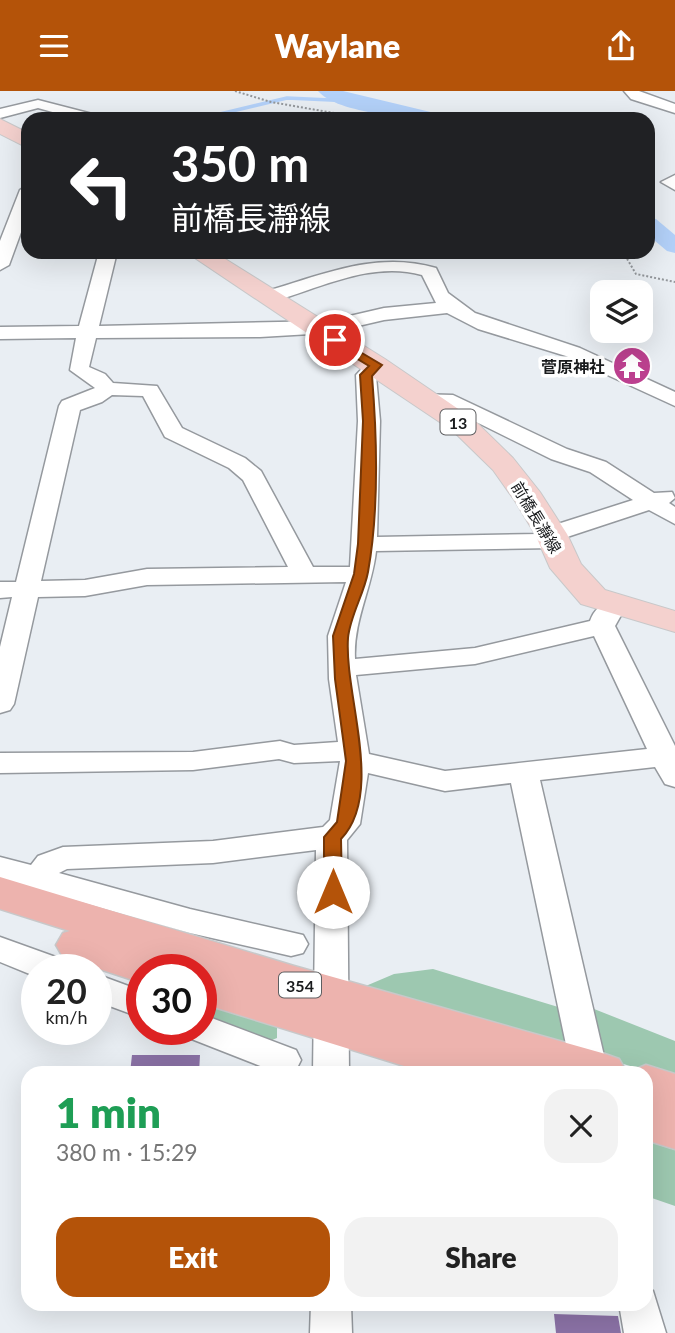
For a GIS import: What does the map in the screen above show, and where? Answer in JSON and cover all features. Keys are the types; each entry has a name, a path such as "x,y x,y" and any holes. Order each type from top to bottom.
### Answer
{"highway":[{"name":"354","path":"19,886 474,1066"},
{"path":"0,919 126,960"},
{"name":"354","path":"217,988 332,1010 573,1066"},
{"path":"653,1087 675,1094"},
{"path":"653,1121 675,1128"}],"main road":[{"path":"0,125 21,138"},
{"name":"前橋長瀞線","path":"209,259 376,365 463,425 503,464 530,498 573,579 609,616 675,622"}],"street":[{"path":"617,91 675,109"},
{"path":"14,95 68,112"},
{"path":"0,114 34,103"},
{"path":"0,265 15,223"},
{"path":"106,259 86,333 80,370 98,378 107,389"},
{"path":"267,297 309,286 338,272 405,264 430,272 439,295 451,307 482,324 572,351 675,400"},
{"path":"0,333 315,328 384,314 451,307"},
{"path":"19,886 49,863 64,858 213,852 332,837 345,824 355,755 343,679 341,636 361,574 365,544 369,421 366,375 376,365"},
{"path":"0,703 70,406 95,398 107,389 150,390 173,432 237,463 253,476 304,574"},
{"path":"423,398 446,399 559,454 598,467 664,500 675,517"},
{"path":"365,544 553,537 664,500"},
{"path":"0,590 85,588 147,577 361,574"},
{"path":"0,763 193,761 280,750 294,754 355,755 445,781 672,763 609,616 475,656 344,668"},
{"path":"524,773 593,1066"},
{"path":"331,1066 332,837"},
{"path":"0,868 19,886 291,944"},
{"path":"0,949 21,957"},
{"path":"217,1034 283,1060"},
{"path":"331,1311 331,1333"},
{"path":"640,1311 645,1333"}],"path":[{"path":"235,91 271,102 328,112"},
{"path":"627,259 636,274 675,282"}],"green space":[{"path":"433,969 568,1010 584,1005 675,1041 675,1079 653,1073 653,1066 630,1066 361,988 394,974"},
{"path":"217,1006 277,1026 277,1038 262,1044 217,1026"},
{"path":"653,1143 675,1150 675,1206 653,1198"}],"building":[{"path":"132,1055 200,1055 199,1066 131,1066"},
{"path":"554,1314 618,1316 621,1333 556,1333"}],"waterway":[{"path":"327,91 352,101 403,112"},
{"path":"228,112 287,98 352,101"},
{"path":"655,230 675,246"}],"place":[{"name":"菅原神社","path":"632,366"}],"route":[{"path":"333,892 332,837 345,824 355,761 343,679 341,636 361,574 365,544 369,421 366,375 376,365 335,340"}]}
